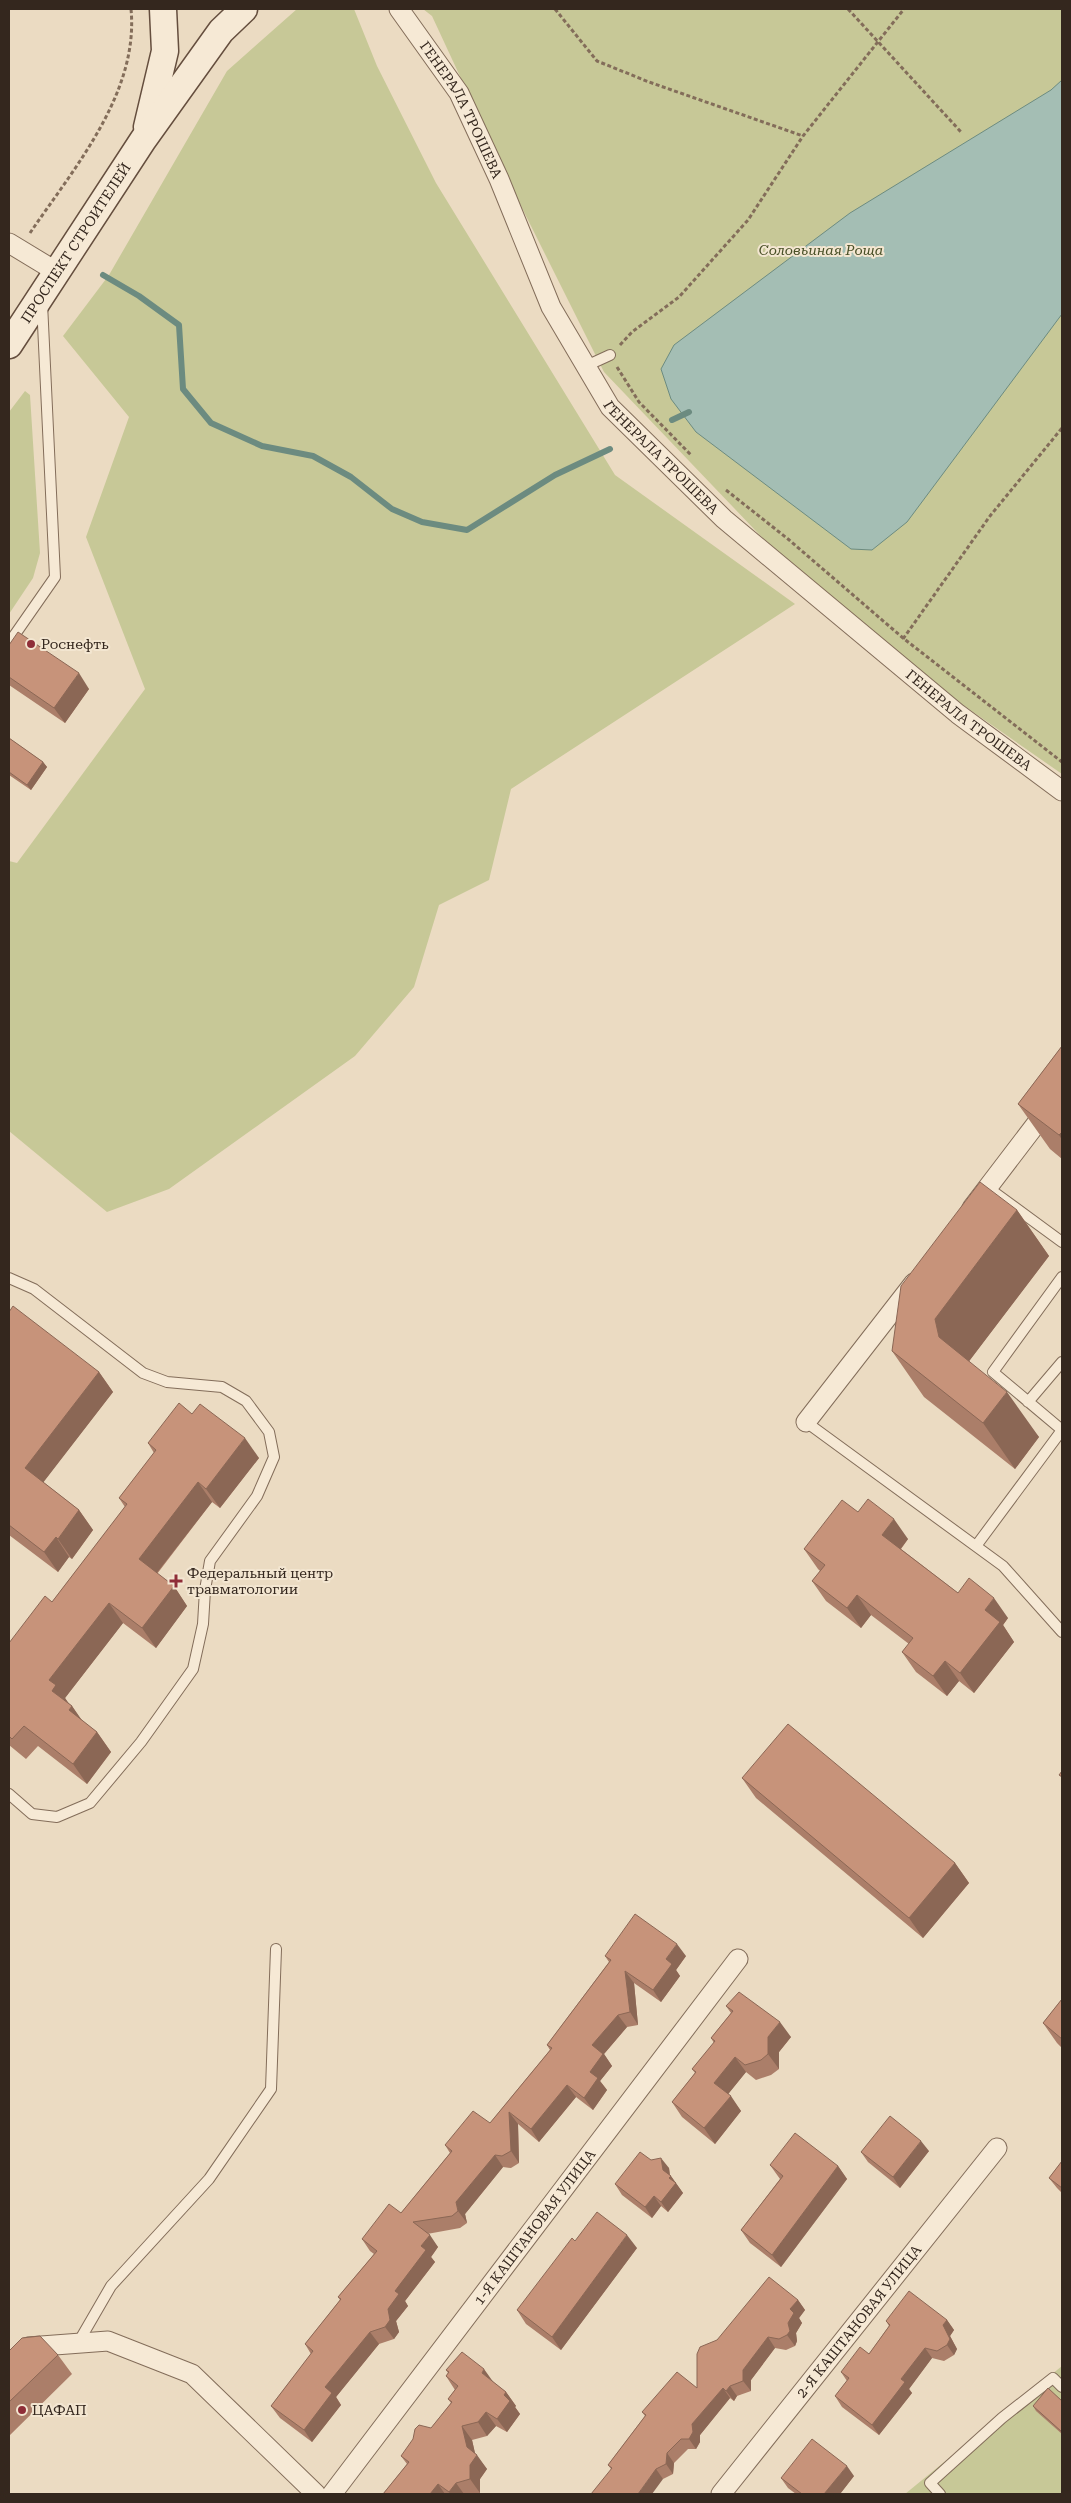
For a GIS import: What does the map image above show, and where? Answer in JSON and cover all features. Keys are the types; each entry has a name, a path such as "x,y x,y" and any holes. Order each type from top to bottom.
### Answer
{"main road":[{"name":"ПРОСПЕКТ СТРОИТЕЛЕЙ","path":"144,140 164,51 163,9"},
{"name":"ПРОСПЕКТ СТРОИТЕЛЕЙ","path":"9,345 144,140 221,31 244,9"}],"street":[{"name":"ГЕНЕРАЛА ТРОШЕВА","path":"400,9 459,93 499,179 551,307 610,407 724,519 936,696 1062,791"},
{"path":"14,247 57,272"},
{"path":"963,1218 1062,1090"},
{"path":"806,1422 927,1266"},
{"name":"1-Я КАШТАНОВАЯ УЛИЦА","path":"332,2494 738,1959"},
{"name":"2-Я КАШТАНОВАЯ УЛИЦА","path":"721,2494 997,2148"},
{"path":"9,2366 28,2347 108,2341 192,2374 316,2494"}],"lane":[{"path":"9,643 55,577 42,295"},
{"path":"586,366 610,355"},
{"path":"987,1187 1062,1242"},
{"path":"976,1546 1062,1430 993,1372 1062,1277"},
{"path":"9,1278 34,1290 143,1372 167,1382 222,1387 246,1401 269,1432 274,1457 257,1496 210,1561 205,1590 203,1624 193,1669 141,1742 90,1803 57,1817 32,1814 9,1794"},
{"path":"1028,1402 1062,1362"},
{"path":"806,1422 1002,1566 1062,1632"},
{"path":"78,2343 112,2286 209,2179 271,2089 276,1949"},
{"path":"940,2494 930,2483 1002,2418 1053,2378 1062,2387"}],"path":[{"path":"14,247 94,139 122,80 133,31 131,9"},
{"path":"555,9 597,61 649,82 803,136"},
{"path":"848,9 961,132"},
{"path":"695,459 639,402 610,355 632,332 679,297 748,220 803,136 904,9"},
{"path":"903,638 990,516 1062,428"},
{"path":"723,488 788,539 903,638 1062,762"}],"green space":[{"path":"297,9 354,9 377,66 436,183 615,475 795,604 511,789 489,880 439,905 414,987 355,1056 169,1189 107,1212 9,1131 9,861 17,863 145,689 86,537 129,417 63,336 109,275 227,71"},
{"name":"Соловьиная Роща","path":"423,9 1062,9 1062,774 841,620 604,372 510,184 432,16"},
{"path":"25,391 30,395 40,553 33,578 9,614 9,412"},
{"path":"1062,2366 1062,2494 905,2494"}],"shaded area":[{"path":"1062,80 1062,314 907,522 872,550 851,549 696,432 671,399 661,369 674,345 850,213 1051,90"}],"building":[{"path":"18,632 79,673 54,708 9,677 9,645"},
{"path":"9,738 43,762 27,785 9,772"},
{"path":"1062,1046 1062,1132 1059,1135 1018,1104"},
{"path":"980,1182 1017,1210 935,1319 939,1337 1007,1392 983,1423 892,1351 901,1286"},
{"path":"13,1306 99,1372 25,1468 79,1510 58,1539 56,1537 44,1552 9,1525 9,1312"},
{"path":"179,1403 192,1414 200,1404 245,1438 206,1489 198,1482 139,1559 174,1586 142,1628 109,1603 49,1680 56,1685 52,1691 72,1706 69,1710 97,1732 73,1764 24,1726 12,1739 9,1736 9,1643 45,1596 52,1602 127,1504 119,1498 156,1450 148,1443"},
{"path":"868,1499 894,1519 882,1535 958,1593 969,1578 994,1598 985,1610 1000,1622 960,1673 945,1661 933,1676 902,1652 913,1638 857,1595 847,1608 812,1581 825,1565 804,1549 842,1500 858,1512"},
{"path":"788,1724 955,1863 909,1918 742,1778"},
{"path":"635,1914 677,1944 666,1959 672,1964 653,1990 625,1971 630,2012 618,2015 592,2045 603,2054 590,2072 598,2078 584,2098 567,2085 531,2129 509,2112 511,2151 502,2156 495,2155 456,2202 458,2211 452,2216 413,2222 430,2235 421,2246 426,2250 395,2291 399,2294 388,2309 390,2320 385,2327 370,2332 325,2387 332,2393 304,2430 271,2406 313,2351 305,2344 341,2299 338,2297 377,2251 362,2239 389,2204 401,2213 452,2151 445,2145 473,2111 490,2123 552,2048 547,2045 611,1960 605,1956"},
{"path":"739,1992 780,2022 768,2037 768,2054 761,2060 745,2065 735,2057 714,2083 731,2096 704,2128 672,2102 696,2072 692,2069 715,2041 711,2038 733,2011 726,2006"},
{"path":"1062,1999 1062,2039 1043,2023"},
{"path":"890,2116 921,2141 893,2177 861,2152"},
{"path":"795,2133 838,2166 772,2255 741,2230 783,2176 770,2165"},
{"path":"640,2152 651,2160 661,2158 663,2170 676,2183 661,2202 654,2196 645,2207 615,2184"},
{"path":"1062,2161 1062,2188 1049,2178"},
{"path":"597,2212 627,2235 552,2337 517,2310 572,2238 575,2241"},
{"path":"769,2277 798,2300 790,2309 794,2313 788,2323 790,2331 787,2335 779,2339 768,2337 743,2370 743,2381 730,2386 726,2391 723,2388 692,2424 693,2432 689,2439 681,2439 667,2453 666,2464 656,2469 638,2494 591,2494 612,2468 608,2465 646,2415 642,2412 677,2372 697,2388 697,2354 700,2347 717,2340"},
{"path":"909,2291 947,2320 943,2325 950,2339 947,2345 937,2351 925,2348 901,2379 905,2382 872,2425 835,2396 849,2378 841,2372 860,2347 869,2354 890,2325 886,2321"},
{"path":"40,2336 58,2355 9,2402 9,2351 22,2338"},
{"path":"462,2352 484,2369 482,2373 506,2392 504,2395 510,2401 497,2419 486,2412 478,2422 462,2426 467,2447 477,2455 470,2465 470,2479 456,2483 449,2492 438,2484 430,2494 383,2494 409,2462 401,2456 413,2439 415,2429 419,2425 431,2428 452,2402 448,2399 458,2386 446,2376 449,2372 446,2370"},
{"path":"1048,2388 1062,2401 1062,2432 1033,2406"},
{"path":"812,2439 847,2466 824,2494 802,2494 781,2478"}],"waterway":[{"path":"103,275 139,296 179,325 183,389 211,423 262,446 313,456 351,477 392,509 422,522 467,530 555,475 610,449"},
{"path":"672,420 689,412"}],"place":[{"name":"Роснефть","path":"31,644"},
{"name":"Федеральный центр травматологии","path":"176,1581"},
{"name":"ЦАФАП","path":"22,2410"}]}
